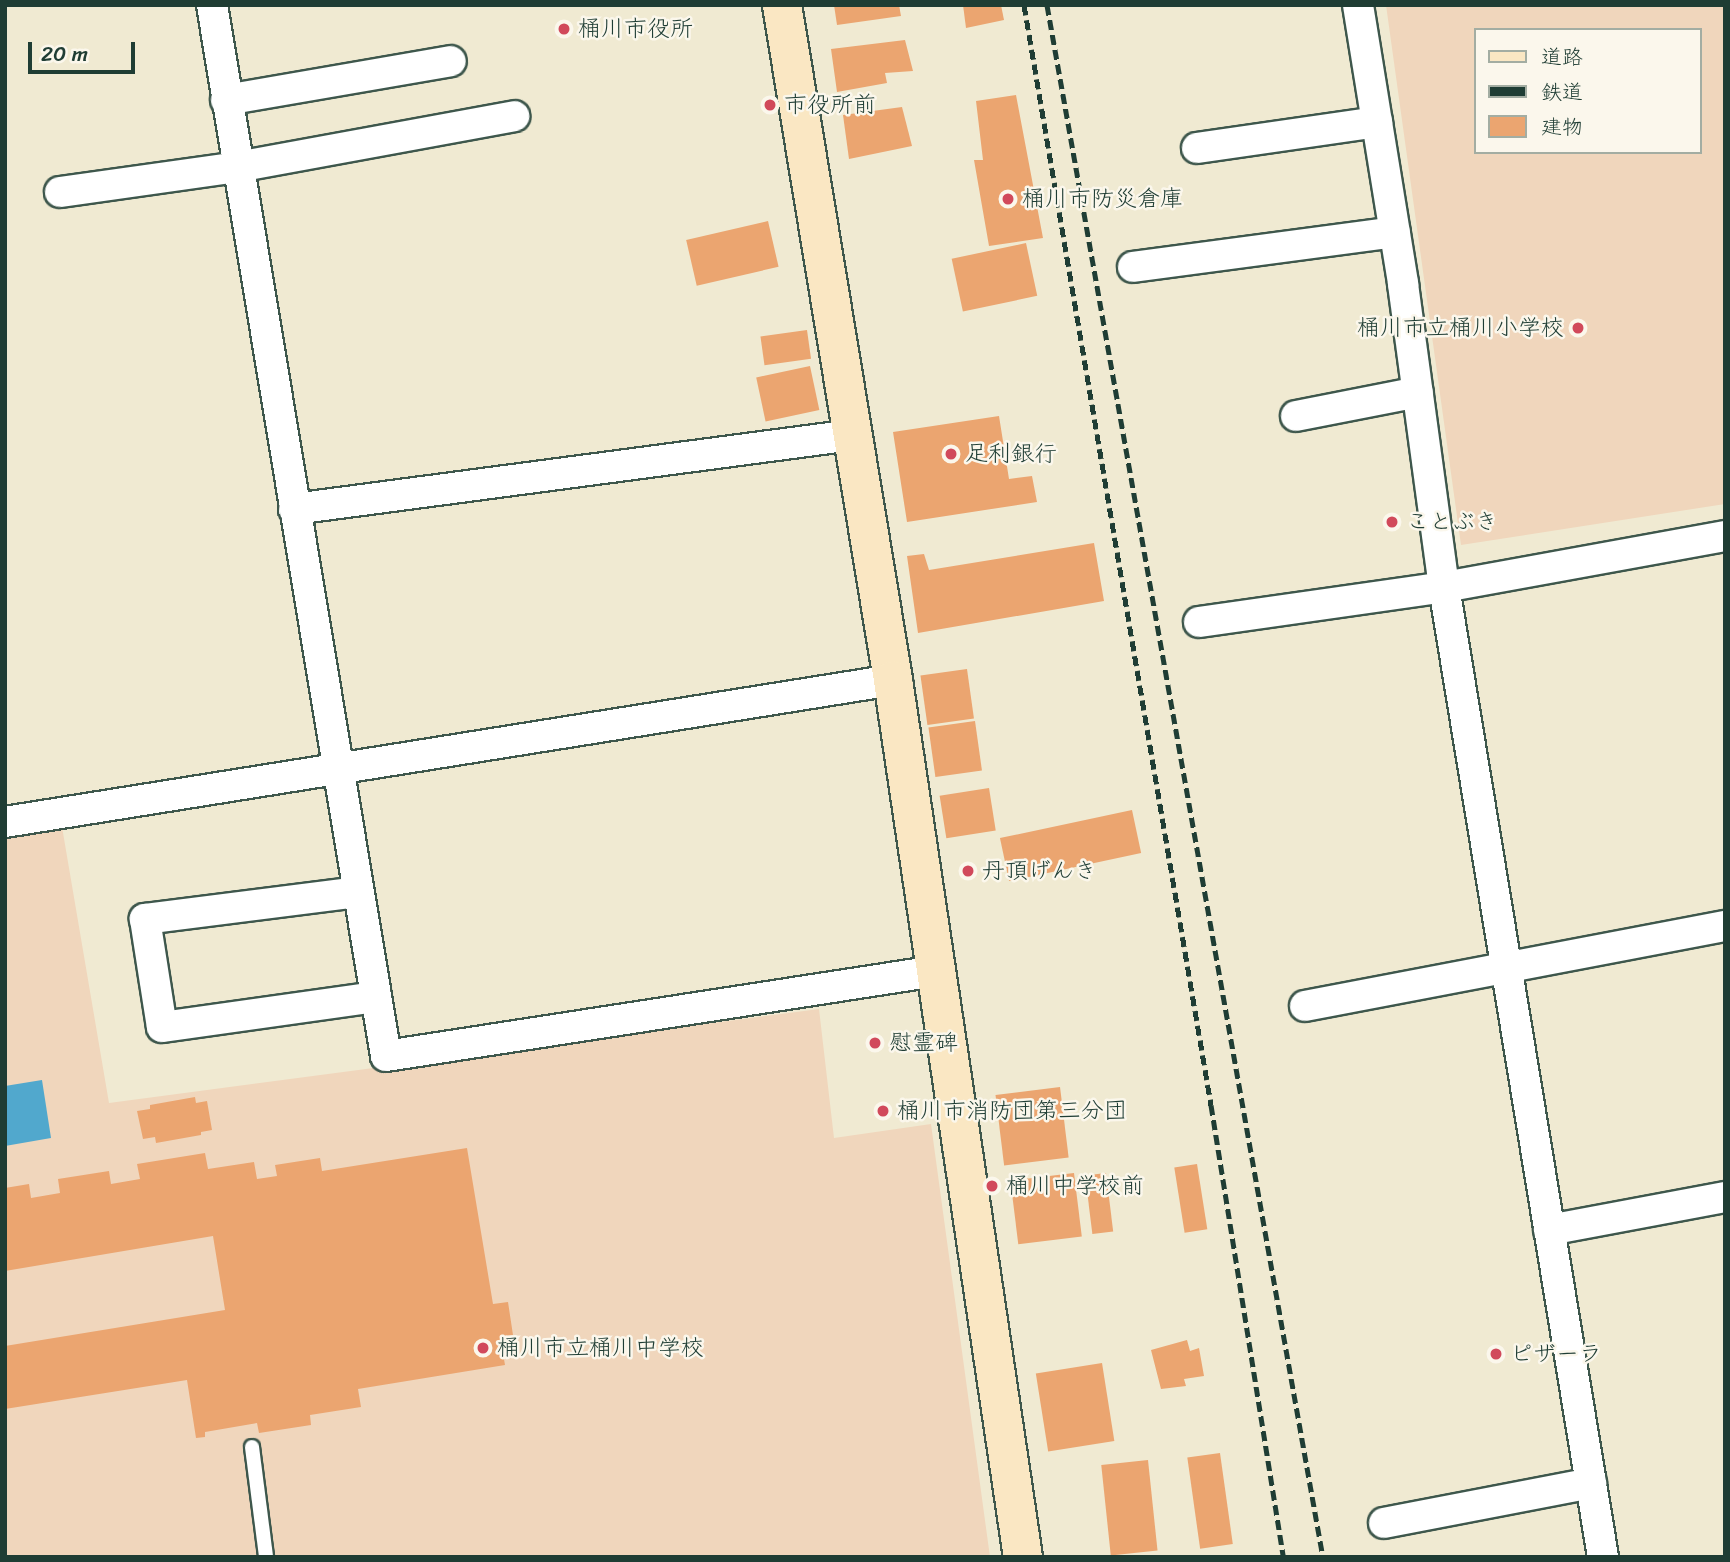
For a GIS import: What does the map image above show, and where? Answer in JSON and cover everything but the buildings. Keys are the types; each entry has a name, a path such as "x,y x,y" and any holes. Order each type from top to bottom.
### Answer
{"street":[{"path":"212,5 293,509 386,1056 936,971"},
{"path":"782,5 893,680 1023,1557"},
{"path":"1358,5 1395,232 1444,587 1603,1557"},
{"path":"226,100 451,61"},
{"path":"60,192 237,167 514,117"},
{"path":"1197,148 1377,122"},
{"path":"1133,267 1395,232"},
{"path":"1296,416 1418,392"},
{"path":"293,509 852,435"},
{"path":"1199,622 1444,587 1725,536"},
{"path":"5,822 893,680"},
{"path":"358,892 145,919 162,1027 376,997"},
{"path":"1305,1006 1507,970 1725,926"},
{"path":"1549,1230 1725,1197"},
{"path":"1384,1523 1591,1483"}],"lane":[{"path":"252,1447 266,1557"}],"shaded area":[{"name":"桶川市立桶川小学校","path":"1386,5 1725,5 1725,504 1461,545"},
{"name":"桶川市立桶川中学校","path":"61,821 109,1103 819,1009 834,1138 931,1124 990,1557 5,1557 5,831"}],"water":[{"path":"42,1080 51,1138 5,1146 5,1086"}],"railway":[{"path":"1024,5 1211,1105 1283,1557"},
{"path":"1047,5 1323,1557"}],"place":[{"name":"桶川市役所","path":"564,29"},
{"name":"市役所前","path":"770,105"},
{"name":"桶川市防災倉庫","path":"1008,199"},
{"name":"桶川市立桶川小学校","path":"1578,328"},
{"name":"足利銀行","path":"951,454"},
{"name":"ことぶき","path":"1392,522"},
{"name":"丹頂げんき","path":"968,871"},
{"name":"慰霊碑","path":"875,1043"},
{"name":"桶川市消防団第三分団","path":"883,1111"},
{"name":"桶川中学校前","path":"992,1186"},
{"name":"桶川市立桶川中学校","path":"483,1348"},
{"name":"ピザーラ","path":"1496,1354"}]}
